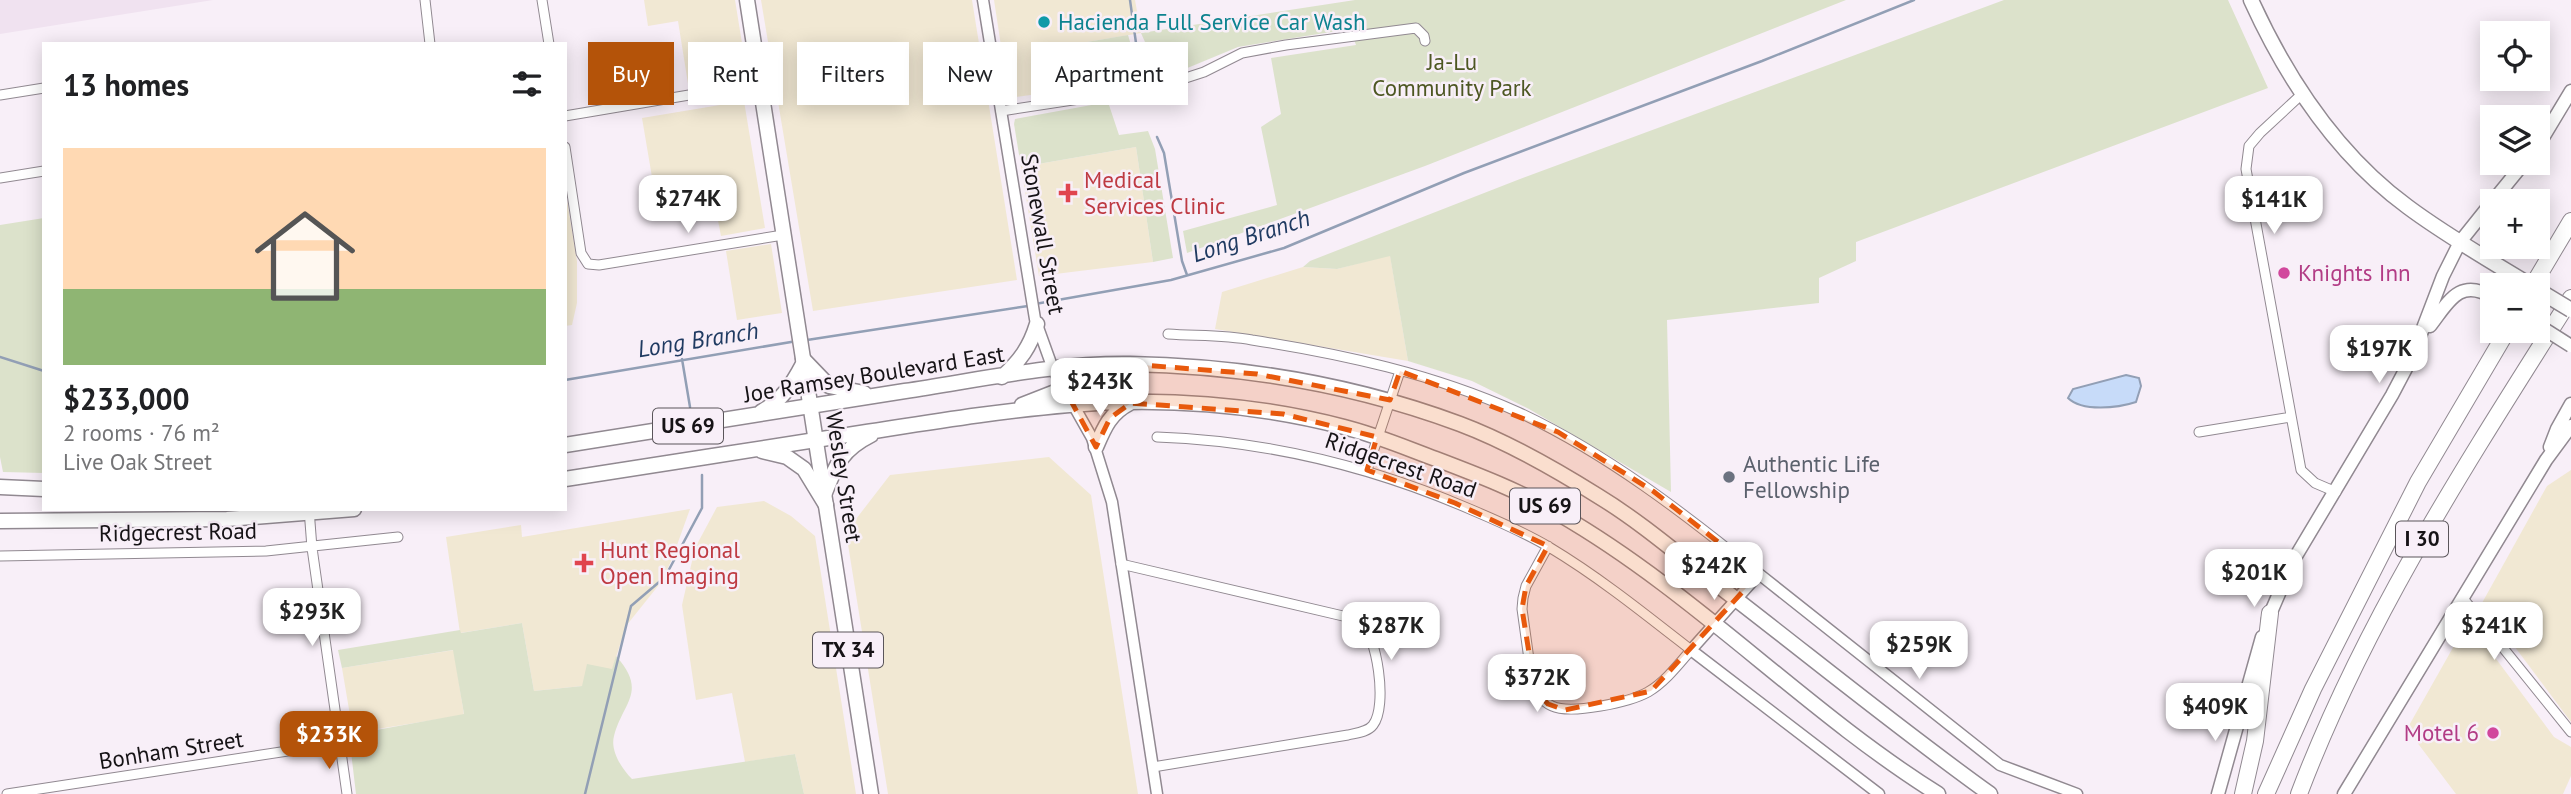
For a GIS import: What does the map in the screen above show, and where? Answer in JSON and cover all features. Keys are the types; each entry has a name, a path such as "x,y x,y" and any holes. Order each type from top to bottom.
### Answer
{"highway":[{"path":"2539,273 2571,221"},
{"name":"I 30","path":"2299,794 2325,727 2413,555 2464,467 2571,298"},
{"name":"I 30","path":"2266,794 2313,689 2418,482 2500,343"},
{"path":"2243,794 2255,741 2270,612"}],"main road":[{"name":"Wesley Street","path":"747,0 754,42"},
{"path":"2251,0 2280,58 2302,94 2362,167 2406,206 2512,273"},
{"path":"2550,126 2571,91"},
{"name":"Wesley Street","path":"763,105 871,794"},
{"path":"2503,189 2514,175"},
{"path":"2218,794 2255,657 2270,612 2293,561 2392,395 2422,336 2443,276 2460,242 2480,217"},
{"path":"2422,336 2454,295 2469,289 2480,293"},
{"path":"2550,297 2571,310"},
{"path":"1002,377 1020,359 1032,341 1036,322"},
{"path":"2550,333 2571,346"},
{"path":"755,415 776,404 792,385 803,359 829,386 883,395"},
{"path":"1008,411 1129,364"},
{"name":"Joe Ramsey Boulevard East","path":"567,445 1053,369 1129,364 1257,374 1390,400 1498,440 1636,520 1849,688 1990,794"},
{"path":"1096,447 1117,409 1131,403"},
{"name":"US 69","path":"567,479 1008,411 1074,404 1217,406 1283,414 1343,427 1497,482 1558,513 1598,538 1715,623 1857,737 1938,794"},
{"path":"2546,460 2557,429 2571,404"},
{"path":"2344,794 2546,460 2571,426"},
{"path":"825,500 836,465 848,448 881,430"},
{"path":"757,449 787,457 804,468 825,500"},
{"path":"0,487 42,489"},
{"path":"0,521 146,522 309,512"}],"street":[{"path":"425,0 430,42"},
{"path":"542,0 549,42"},
{"name":"Stonewall Street","path":"983,0 1036,322 1053,369 1096,447 1112,502 1157,794"},
{"path":"1001,111 1158,87 1204,72 1234,56 1286,45 1416,27 1425,41"},
{"path":"0,95 42,88"},
{"path":"2302,94 2249,146 2246,169 2301,470 2315,483 2336,492"},
{"path":"567,116 688,95"},
{"path":"567,160 581,253 588,264 599,265 783,235"},
{"path":"0,178 42,171"},
{"path":"1168,334 1251,340 1352,358 1401,371 1516,411 1558,432 1653,491 2000,765 2077,794"},
{"path":"1367,471 1401,371"},
{"path":"2199,432 2291,417"},
{"name":"Ridgecrest Road","path":"1157,437 1214,439 1296,453 1367,471 1455,503 1520,531 1548,546 1619,594 1879,794"},
{"path":"309,512 347,794"},
{"name":"Ridgecrest Road","path":"0,556 312,548 398,537"},
{"path":"1548,546 1526,586 1522,609 1535,690 1548,704 1565,710 1643,695 1665,679 1759,574"},
{"path":"1121,564 1360,620 1369,630 1379,682 1378,713 1375,723 1369,729 1348,736 1153,767"},
{"path":"2462,597 2571,732"},
{"name":"Bonham Street","path":"7,794 340,743"}],"highlighted area":[{"path":"1129,364 1257,374 1390,400 1400,371 1558,432 1653,491 1759,574 1651,691 1565,710 1548,704 1535,690 1522,609 1526,586 1548,546 1455,503 1367,470 1377,437 1283,414 1131,403 1110,418 1096,447 1064,388"}],"shaded area":[{"path":"0,0 213,0 0,34"},
{"path":"644,0 735,0 742,42 688,42 688,84 678,21 648,26"},
{"path":"761,0 972,0 979,42 923,42 923,105 989,105 1017,280 813,311 779,105 783,105 783,42 768,42"},
{"path":"994,0 1135,0 1141,33 1087,42 1031,42 1031,95 1017,97 1017,42 1000,42"},
{"path":"720,105 745,105 765,228 721,236 716,210 690,214 684,178 653,183 642,118"},
{"path":"1136,147 1153,262 1039,276 1021,167"},
{"path":"567,200 577,261 577,303 572,325 567,326"},
{"path":"771,244 782,313 737,320 726,251"},
{"path":"1390,255 1408,361 1215,329 1222,292 1303,267 1337,269"},
{"path":"1049,457 1091,495 1138,794 888,794 846,532 890,475"},
{"path":"2571,470 2571,722 2482,603 2547,486"},
{"path":"764,501 791,516 815,536 856,794 804,794 795,754 745,762 732,693 696,700 682,605 695,548 717,507"},
{"path":"690,509 662,581 626,626 612,670 582,686 534,691 522,623 460,633 446,537 521,525 522,537"},
{"path":"2468,621 2554,737 2571,747 2571,776 2563,794 2456,794 2407,729"},
{"path":"454,650 464,715 353,733 342,668"}],"green space":[{"name":"Ja-Lu Community Park","path":"1355,0 1846,0 1425,166 1187,253 1183,231 1277,205 1261,127 1281,114 1271,58 1356,45 1350,29 1238,47 1188,68 1188,42 1145,42 1141,33"},
{"path":"2004,0 2228,0 2268,88 1856,242 1856,261 1819,278 1819,303 1667,320 1671,492 1529,409 1472,381 1408,361 1390,256 1337,269 1303,267 1310,261 1520,179"},
{"path":"1128,35 1130,42 1087,42"},
{"path":"1092,105 1109,105 1119,135 1148,131 1155,149 1173,258 1153,262 1136,147 1021,167 1015,119"},
{"path":"42,218 42,473 3,472 0,457 0,225"},
{"path":"522,623 534,691 582,686 587,664 612,669 616,656 625,668 632,688 613,742 618,759 632,779 795,754 804,794 356,794 349,735 464,714 453,650 342,668 338,650"}],"water":[{"path":"2126,375 2139,378 2141,386 2136,402 2120,406 2091,407 2068,398 2073,389"}],"waterway":[{"path":"1130,0 1136,42"},
{"name":"Long Branch","path":"1035,304 1171,280 1284,248 1464,173 1762,61 1914,0"},
{"path":"1157,137 1164,153 1182,261 1187,275"},
{"name":"Long Branch","path":"807,340 1028,306"},
{"name":"Long Branch","path":"567,380 797,341"},
{"name":"Long Branch","path":"0,357 42,370"},
{"path":"682,359 690,407"},
{"path":"585,794 631,606 665,577 702,508 702,475"}],"place":[{"name":"Hacienda Full Service Car Wash","path":"1044,22"},
{"name":"Medical Services Clinic","path":"1068,193"},
{"name":"Knights Inn","path":"2284,273"},
{"name":"Authentic Life Fellowship","path":"1729,477"},
{"name":"Hunt Regional Open Imaging","path":"584,563"},
{"name":"Motel 6","path":"2493,733"}]}
